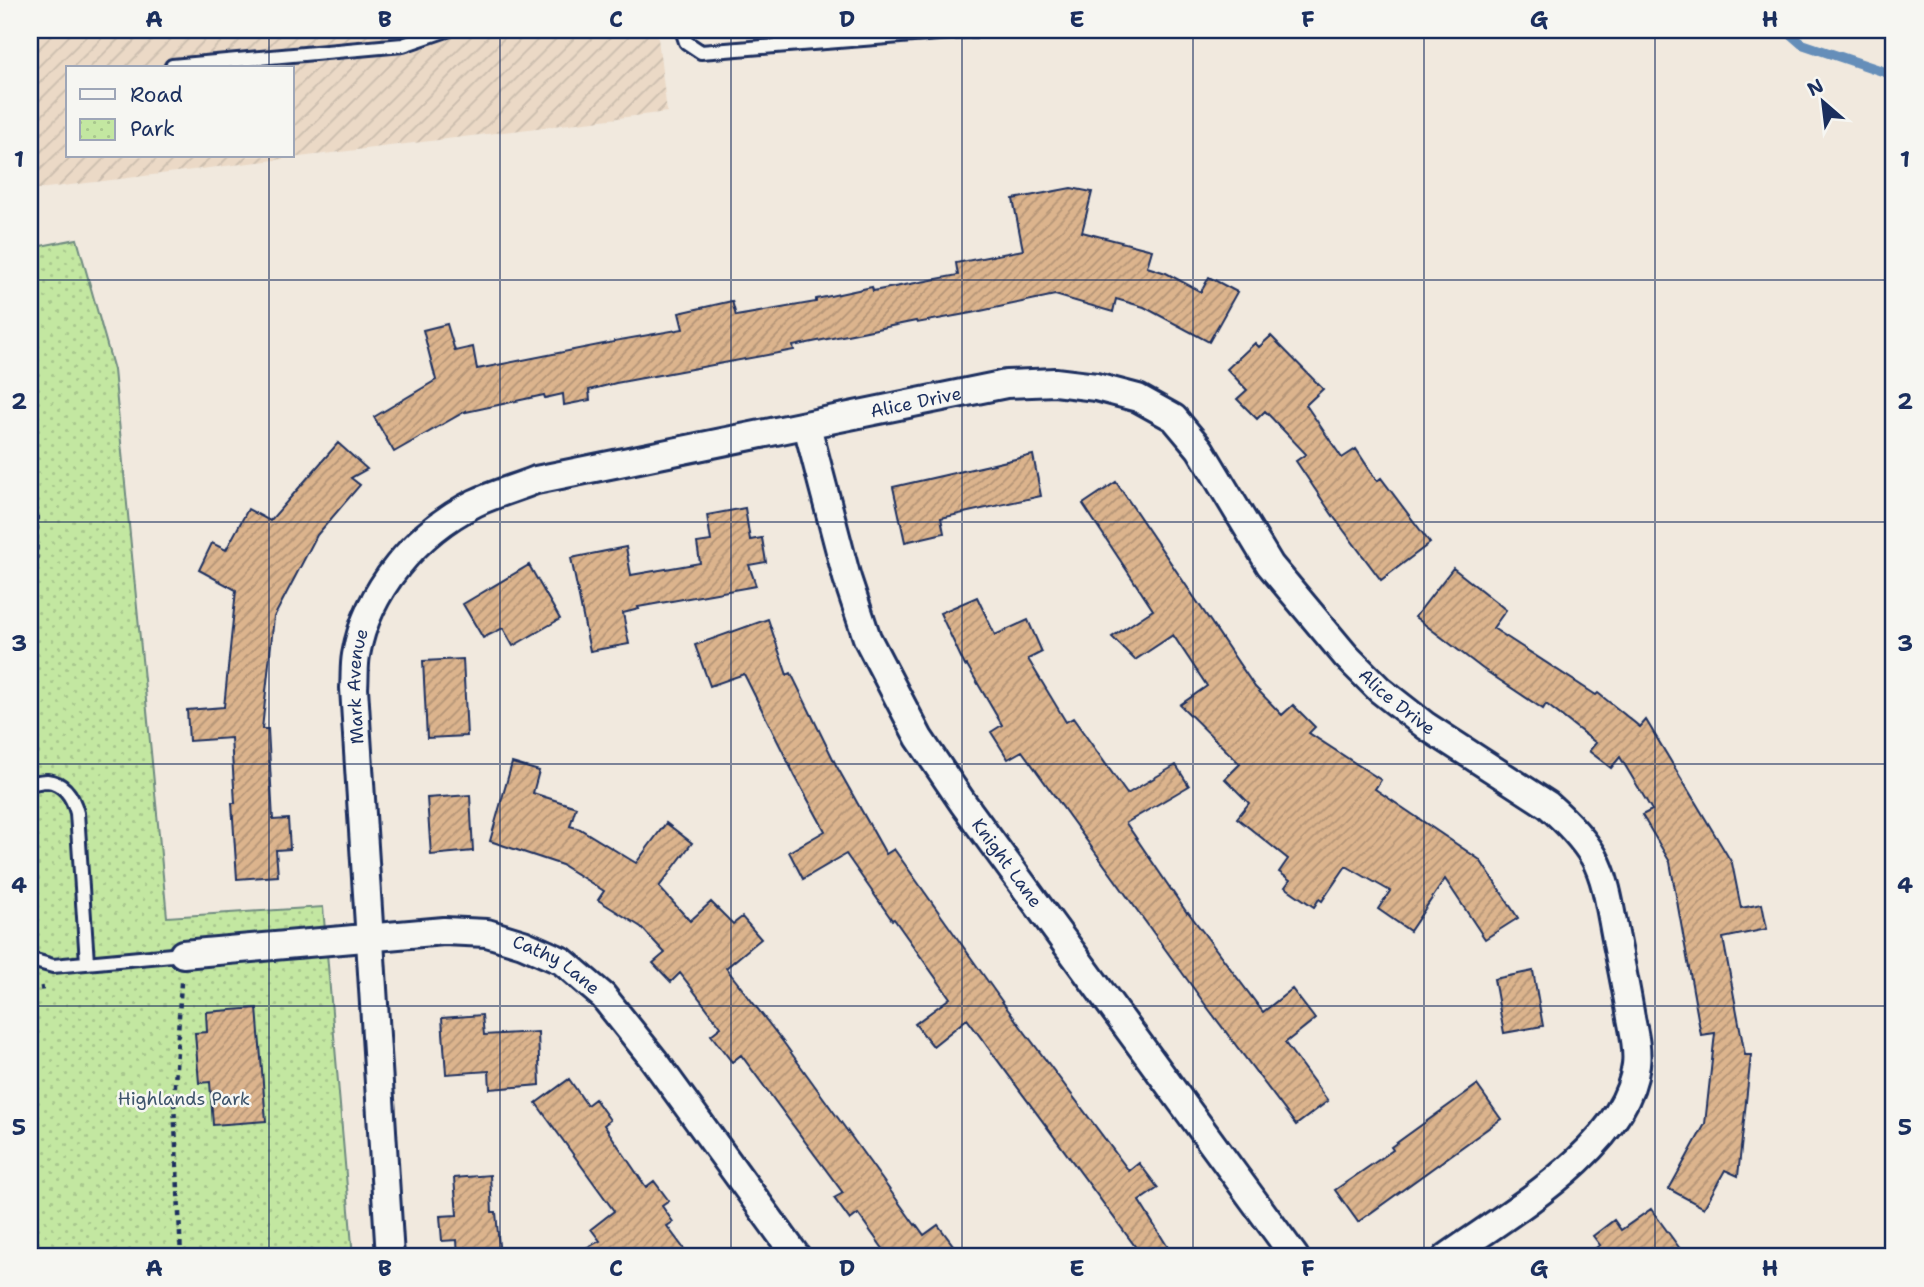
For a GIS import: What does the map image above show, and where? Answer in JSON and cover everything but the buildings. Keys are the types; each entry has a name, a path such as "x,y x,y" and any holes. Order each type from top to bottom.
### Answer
{"street":[{"name":"Alice Drive","path":"807,426 1006,384 1055,382 1096,387 1138,398 1174,418 1200,449 1270,565 1346,656 1380,690 1426,726 1548,805 1566,820 1593,857 1602,878 1626,984 1636,1044 1636,1065 1631,1089 1622,1109 1588,1152 1561,1176 1447,1257"},
{"name":"Mark Avenue","path":"390,1257 354,688 356,655 365,624 383,586 408,552 438,526 475,503 536,480 807,426"},
{"name":"Knight Lane","path":"807,426 847,578 867,638 919,738 971,814 1295,1257"},
{"name":"Cathy Lane","path":"182,965 368,938 444,931 487,933 523,944 562,961 603,996 662,1071 797,1257"}],"lane":[{"path":"172,66 403,45 447,30"},
{"path":"682,30 686,42 701,52 910,32 976,30"},
{"path":"30,783 48,781 63,788 73,798 77,813 88,962"},
{"path":"30,957 53,966 88,962 182,965"}],"path":[{"path":"30,466 37,516 36,572 30,603"},
{"path":"181,1257 174,1102 182,965"}],"shaded area":[{"path":"30,30 657,30 667,112 294,158 294,66 66,66 66,158 291,158 30,190"}],"green space":[{"name":"Highlands Park","path":"77,239 114,370 167,917 323,907 353,1257 30,1257 30,248"}],"waterway":[{"path":"1786,30 1802,44 1894,75"}]}
